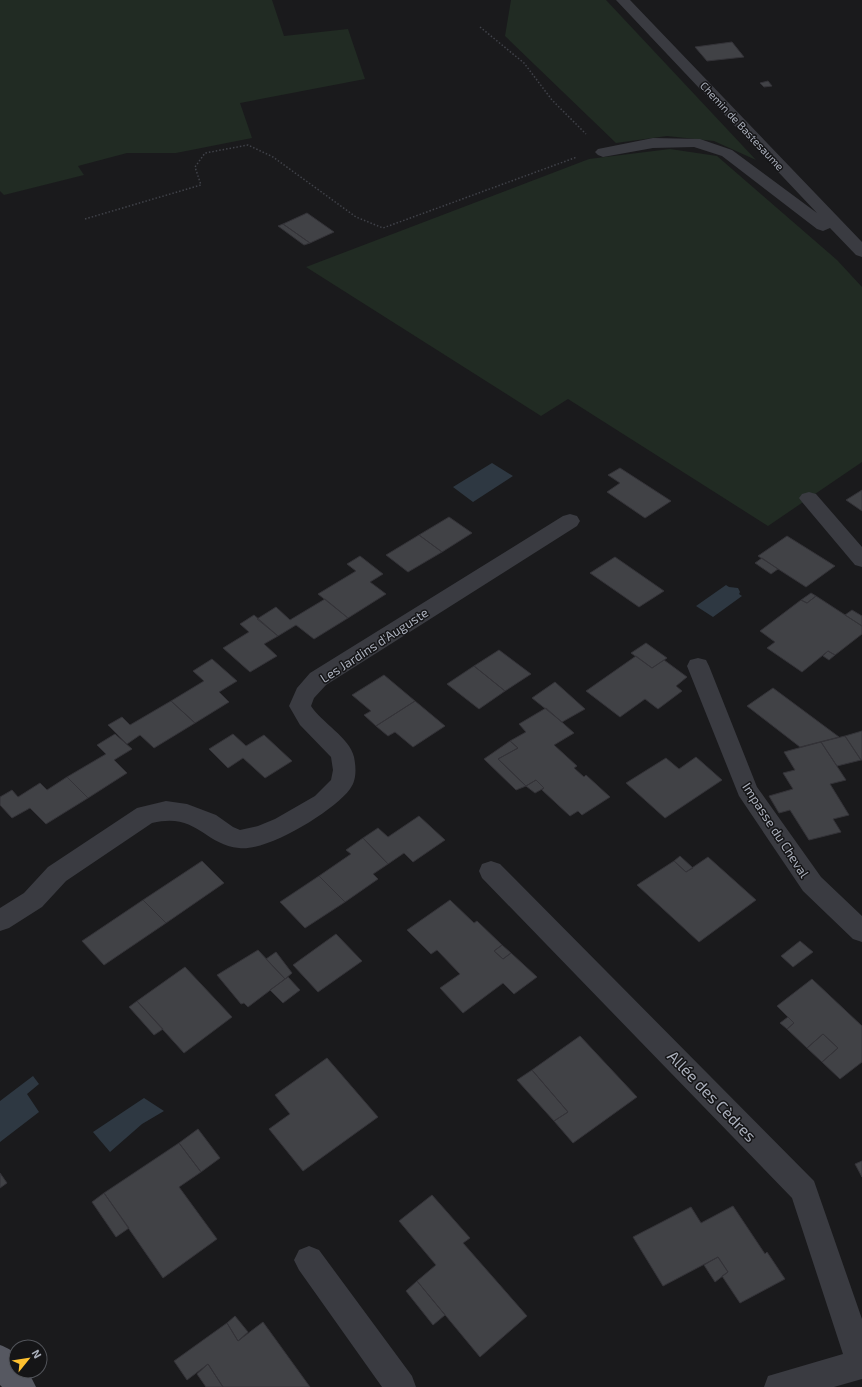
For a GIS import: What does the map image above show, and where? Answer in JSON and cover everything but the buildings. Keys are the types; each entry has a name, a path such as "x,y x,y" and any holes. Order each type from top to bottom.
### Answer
{"main road":[{"path":"0,1360 21,1387"}],"street":[{"name":"Chemin de Bastesaume","path":"623,0 862,252"},
{"path":"604,152 653,143 695,142 727,153 862,256"},
{"path":"809,498 862,560"},
{"name":"Les Jardins d'Auguste","path":"0,920 33,900 57,874 145,816 166,810 187,813 208,822 225,834 240,839 261,835 282,826 323,802 342,783 344,770 342,755 328,738 308,719 300,706 305,694 318,679 570,521"},
{"name":"Impasse du Cheval","path":"698,666 747,790 812,884 862,932"},
{"name":"Allée des Cèdres","path":"492,871 804,1190 862,1364"},
{"path":"310,1260 401,1387"},
{"path":"779,1387 862,1364"}],"path":[{"path":"480,27 524,63 552,100 604,152"},
{"path":"85,219 201,185 195,167 205,153 248,145 273,157 356,217 383,228 570,158 604,152"}],"shaded area":[{"path":"0,0 272,0 284,36 348,29 365,79 240,103 252,138 176,153 127,153 78,166 84,175 4,195 0,191"},
{"path":"511,0 606,0 756,160 714,141 667,136 616,143 505,36"},
{"path":"670,149 717,156 837,260 862,287 862,462 768,526 568,399 541,416 306,267 589,159"},
{"path":"492,463 513,476 473,502 453,487"},
{"path":"726,585 729,587 738,588 740,592 739,594 742,596 713,617 696,606"},
{"path":"33,1076 39,1084 27,1094 39,1112 0,1142 0,1101"},
{"path":"144,1098 164,1111 142,1124 110,1152 93,1132"}]}
